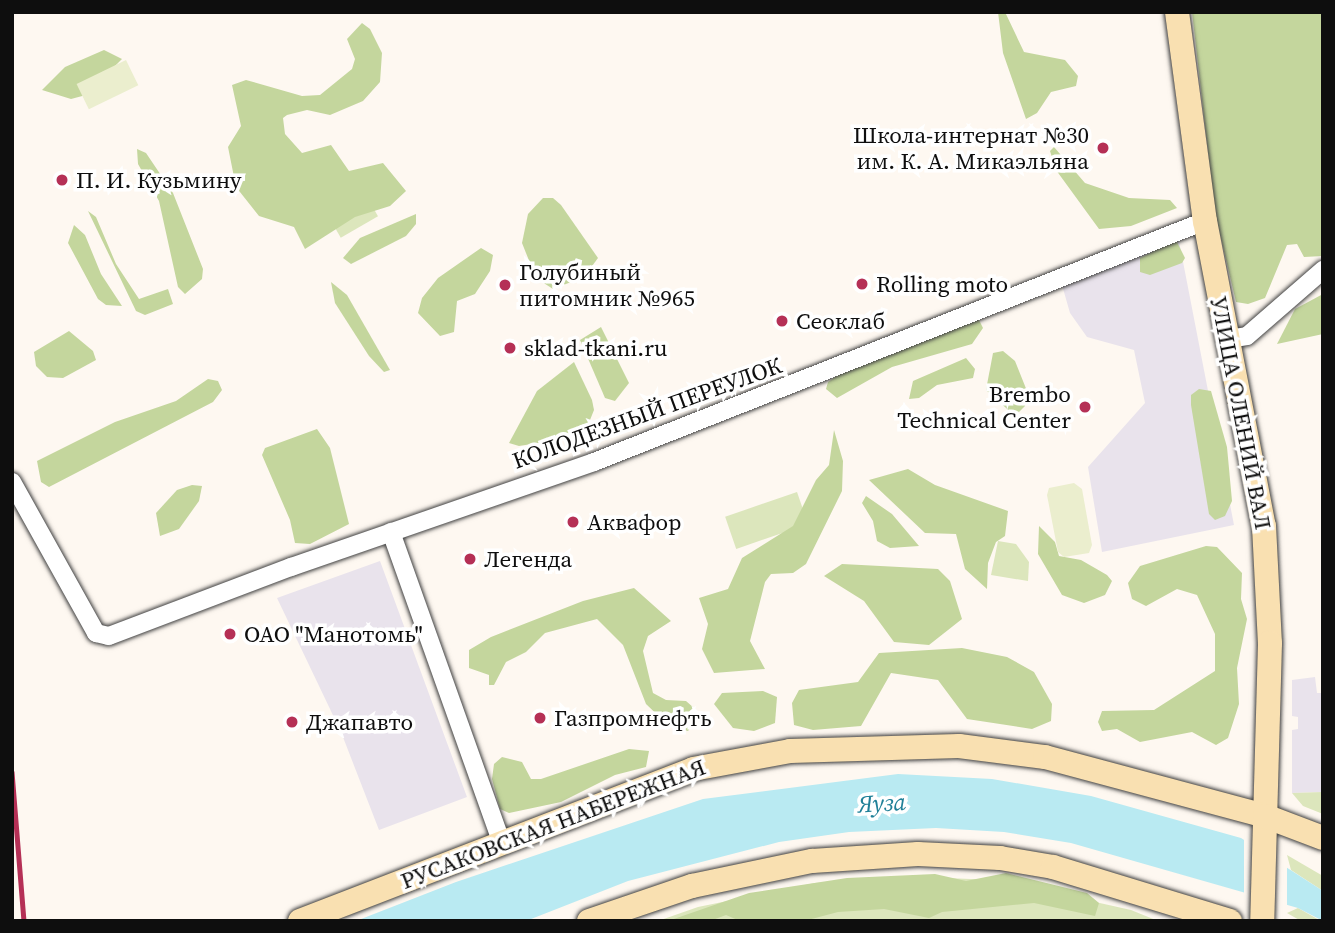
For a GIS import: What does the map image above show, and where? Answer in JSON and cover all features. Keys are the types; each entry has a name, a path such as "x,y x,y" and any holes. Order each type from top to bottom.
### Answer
{"main road":[{"name":"УЛИЦА ОЛЕНИЙ ВАЛ","path":"1177,12 1205,221 1265,541 1270,643 1262,913"},
{"name":"РУСАКОВСКАЯ НАБЕРЕЖНАЯ","path":"300,921 501,841 693,769 790,751 881,745 958,746 1045,757 1265,816 1323,838"},
{"path":"589,921 692,886 812,861 918,855 1000,858 1053,867 1230,921"}],"street":[{"name":"КОЛОДЕЗНЫЙ ПЕРЕУЛОК","path":"12,482 101,638 391,532 588,464 1205,221"},
{"path":"1228,339 1247,335 1323,270"},
{"path":"391,532 501,841"}],"shaded area":[{"path":"1179,241 1234,525 1102,552 1088,467 1145,403 1134,350 1087,337 1070,313 1062,285"},
{"path":"380,561 467,797 379,830 341,732 277,598"},
{"path":"1315,677 1317,693 1323,693 1323,792 1292,793 1292,730 1298,729 1298,717 1292,716 1292,680"}],"green space":[{"path":"998,12 1005,12 1024,52 1065,60 1078,76 1076,86 1051,92 1037,113 1026,119 1003,53"},
{"path":"1192,12 1323,12 1323,256 1304,257 1297,244 1287,245 1265,298 1248,304 1236,302 1215,213"},
{"path":"362,23 370,29 382,53 380,82 363,101 330,115 307,110 287,115 283,118 285,134 302,153 331,145 349,171 383,163 406,191 390,206 355,217 305,249 294,227 259,216 236,187 228,147 241,126 232,85 246,80 302,96 320,95 352,69 355,59 347,39"},
{"path":"104,50 122,59 86,95 71,99 42,90 65,67"},
{"path":"126,60 138,85 89,109 77,84"},
{"path":"1054,147 1085,183 1129,198 1170,200 1177,208 1131,226 1099,229 1056,170 1050,151"},
{"path":"137,149 146,153 173,193 203,269 202,279 185,294 178,287 159,201 138,164"},
{"path":"360,185 378,216 341,238 323,206"},
{"path":"543,198 553,198 561,205 598,258 584,277 553,289 536,278 522,243 528,214"},
{"path":"88,211 96,217 116,264 139,299 168,289 173,304 145,315 136,311"},
{"path":"416,214 416,224 406,236 351,264 343,258 360,238"},
{"path":"74,225 85,235 101,274 122,306 106,305 98,299 68,243"},
{"path":"1176,240 1185,258 1182,263 1150,275 1140,272 1140,258"},
{"path":"481,248 493,255 490,271 475,294 457,301 454,332 440,336 418,313 422,298 438,278"},
{"path":"331,282 347,295 390,370 384,372 369,356 335,303"},
{"path":"1323,294 1323,334 1277,344 1295,309"},
{"path":"972,319 979,320 983,328 972,344 892,367 837,398 826,389 828,382 853,365 888,356"},
{"path":"601,327 629,383 615,401 605,398 580,340"},
{"path":"69,331 93,351 96,360 63,378 47,377 36,366 34,352"},
{"path":"1003,351 1015,361 1027,391 1025,406 1015,416 986,390 993,353"},
{"path":"966,358 975,369 973,378 937,385 919,398 909,399 913,381"},
{"path":"574,362 592,400 594,410 588,425 551,441 519,446 509,443 537,391"},
{"path":"208,379 218,381 222,390 213,402 49,487 41,482 37,461 115,422 176,401"},
{"path":"1199,389 1211,391 1227,447 1232,501 1225,516 1215,520 1209,514 1191,405 1191,395"},
{"path":"317,429 330,448 349,524 310,544 295,543 290,520 262,455 265,448"},
{"path":"834,430 843,461 842,491 806,564 793,573 771,574 765,582 750,641 765,669 714,673 702,649 708,624 699,598 728,589 742,558 793,526 816,480 829,465"},
{"path":"908,469 935,485 1008,511 1005,536 996,542 988,563 987,589 965,569 956,534 925,533 869,480"},
{"path":"1074,483 1082,489 1092,545 1089,553 1064,557 1058,552 1047,495 1049,488"},
{"path":"192,485 202,486 199,501 179,529 160,536 156,513 177,490"},
{"path":"797,492 808,524 736,549 725,517"},
{"path":"866,496 892,514 919,546 890,548 877,541 873,521 862,503"},
{"path":"1039,526 1055,542 1059,556 1081,560 1107,575 1112,581 1105,595 1084,603 1062,595 1038,554"},
{"path":"998,541 1016,544 1029,562 1028,581 991,575"},
{"path":"1206,546 1217,547 1242,573 1241,599 1247,619 1237,668 1239,704 1228,738 1216,745 1192,732 1140,742 1117,729 1102,731 1098,722 1102,711 1154,710 1215,671 1215,634 1197,595 1177,589 1146,606 1132,599 1128,583 1140,566"},
{"path":"842,564 938,569 950,581 962,619 929,645 894,642 864,601 824,576"},
{"path":"634,588 671,621 648,636 643,651 653,693 666,700 686,701 694,708 695,722 688,731 669,726 646,704 623,645 597,619 545,633 526,652 506,662 494,685 489,685 489,675 469,668 469,650 491,637 583,601"},
{"path":"962,648 1007,657 1034,672 1052,704 1051,721 1032,729 967,719 938,680 891,673 861,726 813,730 794,725 792,703 799,690 858,682 879,653"},
{"path":"763,691 777,697 775,723 754,731 733,728 714,704 722,693"},
{"path":"629,749 649,751 646,767 615,775 561,802 509,813 500,809 492,779 494,764 502,757 522,762 531,779 541,779"},
{"path":"1323,792 1323,814 1303,806 1292,793"},
{"path":"1287,855 1323,876 1323,891 1291,870"},
{"path":"1006,873 1087,893 1099,903 1095,916 1034,903 942,912 929,918 884,909 838,912 804,921 740,921 726,915 710,921 668,921 749,893 847,878 935,874 966,881"},
{"path":"919,877 997,880 1131,910 1158,921 658,921 698,907 815,883"},
{"path":"1298,908 1321,921 1301,921 1287,913"}],"water":[{"name":"Яуза","path":"898,774 992,779 1091,796 1241,838 1323,891 1323,921 1298,908 1071,843 1004,832 936,828 849,832 779,842 628,881 526,921 356,921 456,882 703,799"}],"pier":[{"path":"1244,836 1287,864 1287,909 1244,898"}],"railway":[{"path":"12,772 24,921"}],"place":[{"name":"Школа-интернат №30 им. К. А. Микаэльяна","path":"1103,148"},
{"name":"П. И. Кузьмину","path":"62,180"},
{"name":"Rolling moto","path":"862,284"},
{"name":"Голубиный питомник №965","path":"505,285"},
{"name":"Сеоклаб","path":"782,321"},
{"name":"sklad-tkani.ru","path":"510,348"},
{"name":"Brembo Technical Center","path":"1085,407"},
{"name":"Аквафор","path":"573,522"},
{"name":"Легенда","path":"470,559"},
{"name":"ОАО \"Манотомь\"","path":"230,634"},
{"name":"Газпромнефть","path":"540,718"},
{"name":"Джапавто","path":"292,722"}]}
